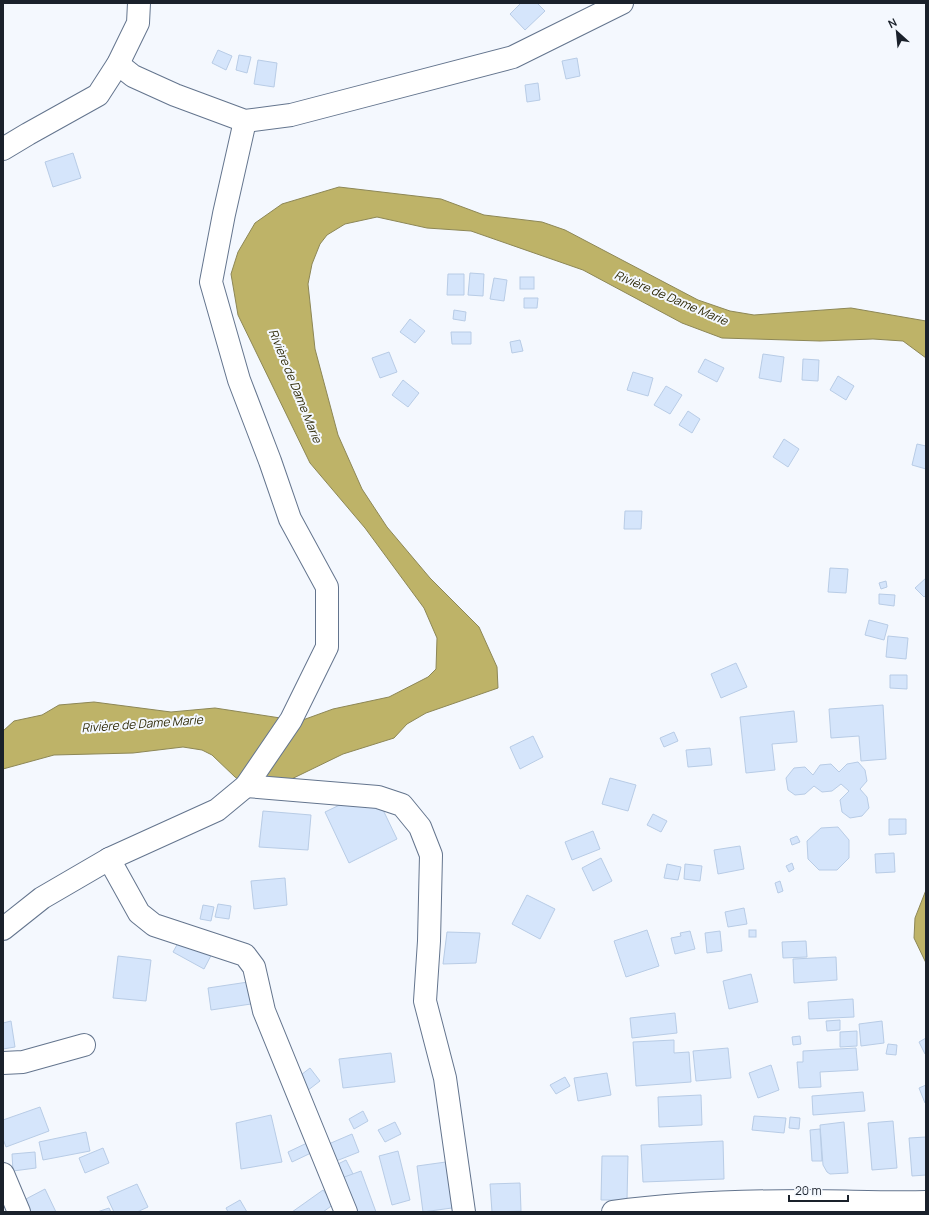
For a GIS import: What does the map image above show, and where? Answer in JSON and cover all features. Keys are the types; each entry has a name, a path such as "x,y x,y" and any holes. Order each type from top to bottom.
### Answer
{"street":[{"path":"3,149 98,95 118,64 138,23 139,3"},
{"path":"118,64 133,76 174,95 245,121 291,115 513,57 622,3"},
{"path":"3,929 42,898 109,859 217,810 246,786 291,720 327,647 327,587 290,519 270,461 239,380 212,282 224,214 245,121"},
{"path":"246,786 378,797 402,805 420,827 431,855 429,941 425,1001 445,1078 464,1212"},
{"path":"109,859 139,913 154,925 245,955 254,967 264,1011 346,1212"},
{"path":"3,1063 23,1062 84,1045"},
{"path":"3,1174 19,1212"},
{"path":"627,1211 723,1202 926,1202"}],"water":[{"name":"Rivière de Dame Marie","path":"339,187 441,199 484,215 542,222 565,230 698,300 730,311 754,315 851,308 926,321 926,358 903,341 873,339 820,341 722,338 682,323 583,270 471,231 427,228 377,217 345,224 327,235 320,244 312,264 308,284 315,349 338,435 362,489 387,527 430,578 479,627 497,667 498,688 426,713 407,724 394,738 343,754 273,788 253,789 235,777 212,755 202,750 183,747 133,753 54,755 3,769 3,731 14,721 42,715 59,705 94,702 171,712 215,708 300,721 333,709 389,697 428,677 436,669 437,638 424,608 365,528 310,463 238,315 231,274 238,252 255,223 282,204"},
{"path":"926,890 926,963 914,938 915,918"}],"building":[{"path":"521,3 537,3 545,11 525,30 510,14"},
{"path":"218,50 232,56 226,70 212,63"},
{"path":"239,55 251,57 247,73 236,70"},
{"path":"577,58 580,76 566,79 562,61"},
{"path":"258,60 277,63 274,87 254,84"},
{"path":"538,83 540,100 527,102 525,85"},
{"path":"73,153 81,178 53,187 45,162"},
{"path":"470,273 484,274 483,296 468,295"},
{"path":"448,274 464,274 464,295 447,295"},
{"path":"520,277 534,277 534,289 520,289"},
{"path":"494,278 507,280 504,301 490,299"},
{"path":"524,298 538,298 537,308 524,308"},
{"path":"454,310 466,312 465,321 453,319"},
{"path":"410,319 425,331 415,343 400,332"},
{"path":"451,332 471,332 471,344 452,344"},
{"path":"520,340 523,351 512,353 510,342"},
{"path":"389,352 397,372 380,378 372,358"},
{"path":"763,354 784,357 781,382 759,378"},
{"path":"705,359 724,368 717,382 698,372"},
{"path":"803,359 819,360 818,381 802,380"},
{"path":"633,372 653,378 648,396 627,390"},
{"path":"838,376 854,386 846,400 830,390"},
{"path":"403,380 419,393 408,407 392,395"},
{"path":"666,386 682,395 670,414 654,405"},
{"path":"688,411 700,419 692,433 679,425"},
{"path":"784,439 799,449 788,467 773,457"},
{"path":"917,444 926,446 926,469 912,465"},
{"path":"625,511 642,511 641,529 624,529"},
{"path":"830,568 848,569 846,593 828,592"},
{"path":"926,578 926,595 924,597 915,588"},
{"path":"886,581 887,587 881,589 879,583"},
{"path":"879,594 895,595 894,606 879,604"},
{"path":"869,620 888,625 884,640 865,635"},
{"path":"888,636 908,638 906,659 886,657"},
{"path":"736,663 747,687 721,698 711,674"},
{"path":"890,675 907,675 907,689 890,688"},
{"path":"883,705 886,759 861,761 859,736 831,738 829,709"},
{"path":"794,711 797,742 772,744 775,770 746,773 740,717"},
{"path":"674,732 678,741 664,747 660,738"},
{"path":"533,736 543,757 520,769 510,747"},
{"path":"710,748 712,765 688,767 686,750"},
{"path":"858,762 865,770 867,781 860,789 867,797 869,808 862,816 850,818 842,812 840,800 849,791 841,784 832,791 822,792 814,786 805,794 795,795 788,790 786,778 794,768 805,767 813,775 820,765 831,764 839,772 847,764"},
{"path":"610,778 636,785 628,811 602,804"},
{"path":"373,789 397,839 349,863 325,812"},
{"path":"263,811 311,815 308,850 259,847"},
{"path":"653,814 667,821 661,832 647,825"},
{"path":"889,819 906,819 906,834 889,835"},
{"path":"838,827 849,840 849,858 837,870 819,870 808,859 807,841 821,828"},
{"path":"593,831 600,849 572,860 565,842"},
{"path":"797,836 800,842 792,845 790,839"},
{"path":"740,846 744,869 718,874 714,850"},
{"path":"894,853 895,872 876,873 875,854"},
{"path":"601,858 612,881 593,891 582,868"},
{"path":"792,863 794,869 789,872 786,866"},
{"path":"667,864 681,867 678,880 664,878"},
{"path":"685,864 702,866 700,881 684,879"},
{"path":"285,878 287,905 254,909 251,881"},
{"path":"780,881 783,891 778,893 775,883"},
{"path":"527,895 555,909 540,939 512,924"},
{"path":"218,904 231,906 229,919 215,917"},
{"path":"203,905 214,907 211,921 200,919"},
{"path":"744,908 747,924 728,927 725,912"},
{"path":"187,927 217,944 204,969 173,952"},
{"path":"647,930 659,966 626,977 614,941"},
{"path":"749,930 756,930 756,937 749,937"},
{"path":"690,931 695,949 675,954 671,938 681,936 680,933"},
{"path":"720,931 722,951 707,953 705,933"},
{"path":"447,932 480,933 476,963 443,964"},
{"path":"806,941 807,957 783,958 782,942"},
{"path":"118,956 151,960 146,1001 113,998"},
{"path":"836,957 837,980 794,983 793,959"},
{"path":"751,974 758,1002 729,1009 723,981"},
{"path":"248,982 251,1004 211,1010 208,988"},
{"path":"853,999 854,1017 809,1019 808,1002"},
{"path":"675,1013 677,1033 632,1038 630,1018"},
{"path":"840,1020 840,1030 827,1031 826,1021"},
{"path":"11,1021 15,1047 3,1049 3,1023"},
{"path":"882,1021 884,1043 861,1046 859,1024"},
{"path":"857,1031 857,1046 840,1047 840,1032"},
{"path":"800,1036 801,1044 793,1045 792,1037"},
{"path":"926,1038 926,1054 925,1054 919,1042"},
{"path":"674,1040 674,1053 689,1052 691,1082 636,1086 633,1042"},
{"path":"888,1044 897,1045 896,1055 886,1054"},
{"path":"728,1048 731,1078 696,1081 693,1051"},
{"path":"856,1048 858,1070 820,1072 821,1087 799,1088 797,1062 803,1062 803,1051"},
{"path":"391,1053 395,1082 343,1088 339,1059"},
{"path":"771,1065 779,1090 758,1098 749,1073"},
{"path":"310,1068 320,1081 307,1091 297,1078"},
{"path":"607,1073 611,1095 578,1101 574,1078"},
{"path":"565,1077 570,1086 556,1094 550,1085"},
{"path":"926,1085 926,1103 925,1103 919,1088"},
{"path":"863,1092 865,1111 813,1115 812,1096"},
{"path":"701,1095 702,1125 659,1127 658,1097"},
{"path":"40,1107 49,1131 6,1147 3,1139 3,1120"},
{"path":"363,1111 368,1121 354,1129 349,1119"},
{"path":"271,1115 282,1162 241,1169 236,1123"},
{"path":"754,1116 786,1118 784,1133 752,1130"},
{"path":"790,1117 800,1118 799,1129 789,1128"},
{"path":"893,1121 897,1168 872,1170 868,1123"},
{"path":"395,1122 401,1134 385,1142 378,1130"},
{"path":"844,1122 848,1173 830,1174 823,1165 820,1125"},
{"path":"820,1129 822,1161 812,1161 810,1130"},
{"path":"86,1132 90,1151 43,1160 39,1142"},
{"path":"352,1134 359,1152 331,1163 324,1146"},
{"path":"926,1137 926,1175 912,1176 909,1138"},
{"path":"723,1141 724,1179 643,1182 641,1145"},
{"path":"307,1143 311,1153 292,1162 288,1152"},
{"path":"103,1148 109,1163 85,1173 79,1158"},
{"path":"398,1151 410,1200 392,1205 379,1156"},
{"path":"35,1152 36,1168 13,1171 12,1154"},
{"path":"602,1156 628,1156 627,1200 601,1200"},
{"path":"346,1160 354,1176 342,1182 334,1166"},
{"path":"453,1161 459,1207 423,1212 417,1166"},
{"path":"361,1171 376,1212 347,1212 336,1180"},
{"path":"520,1183 521,1211 492,1212 490,1184"},
{"path":"137,1184 148,1207 137,1212 114,1212 107,1197"},
{"path":"45,1189 56,1212 30,1212 24,1200"},
{"path":"323,1190 334,1204 323,1212 292,1212"},
{"path":"240,1200 247,1212 228,1212 226,1208"},
{"path":"109,1208 111,1212 97,1212"}]}
